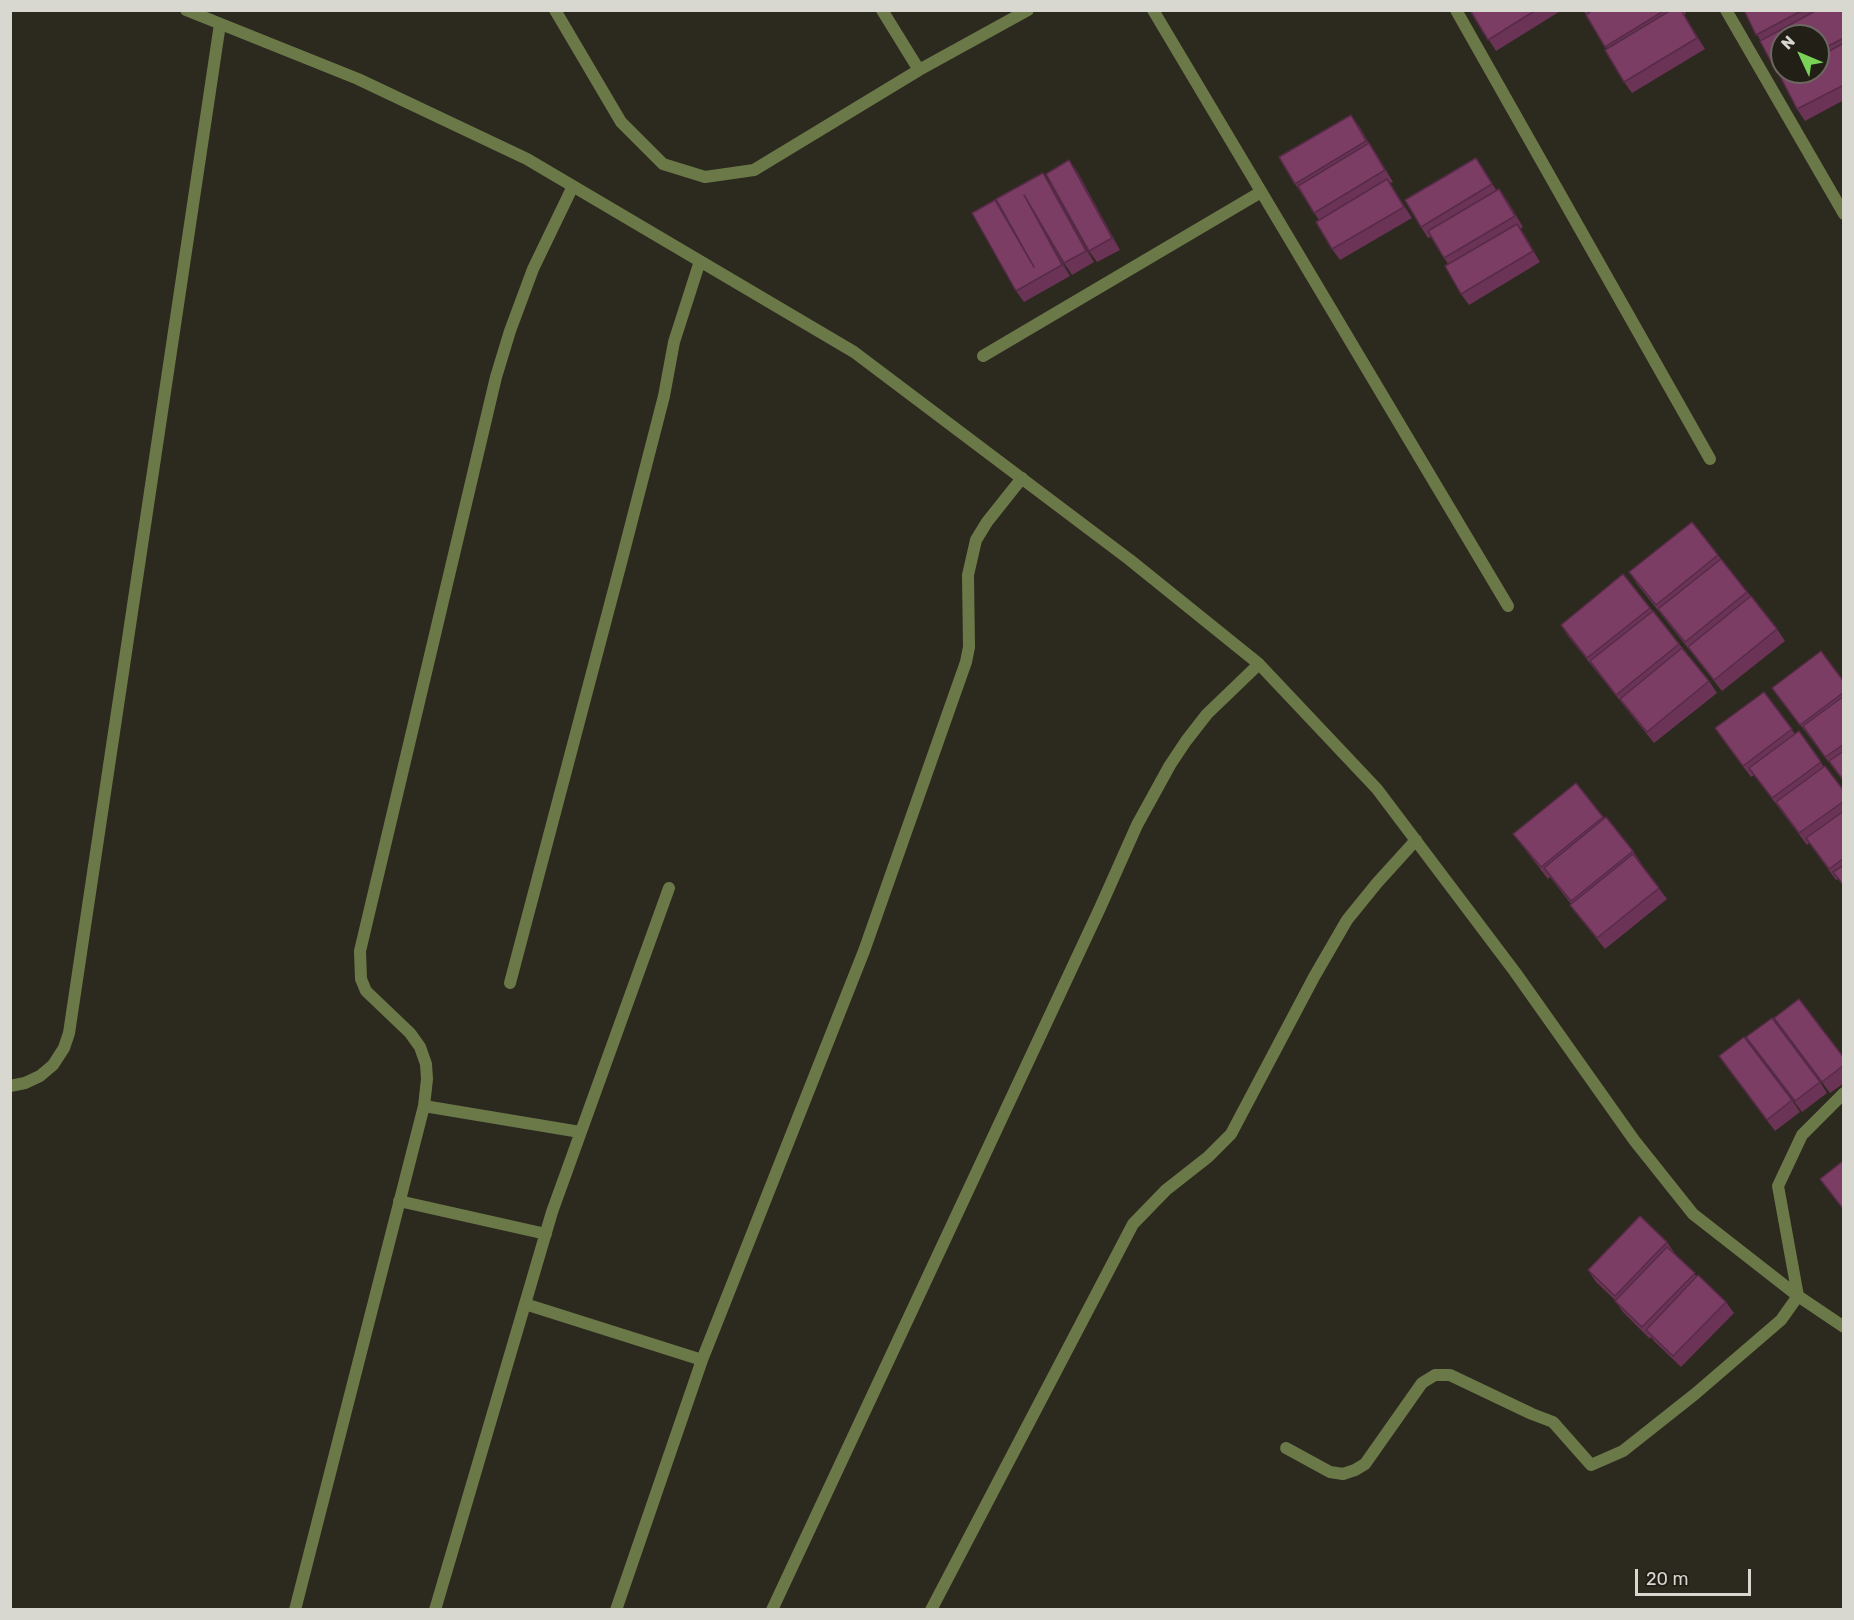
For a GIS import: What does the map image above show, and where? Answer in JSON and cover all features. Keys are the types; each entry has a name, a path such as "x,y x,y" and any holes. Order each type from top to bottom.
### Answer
{"street":[{"path":"186,10 358,79 527,159 854,352 1130,560 1259,664 1377,789 1515,972 1634,1140 1693,1214 1798,1296 1844,1327"},
{"path":"555,10 621,122 663,164 705,177 754,170 919,70 1028,10"},
{"path":"882,10 919,70"},
{"path":"1153,10 1508,606"},
{"path":"1456,10 1710,459"},
{"path":"1726,10 1844,214"},
{"path":"10,1086 25,1083 40,1076 53,1065 64,1048 69,1033 220,24"},
{"path":"295,1610 424,1106 426,1064 420,1047 410,1033 366,991 361,979 360,951 496,376 533,269 573,186"},
{"path":"983,356 1261,192"},
{"path":"510,983 664,396 674,342 700,261"},
{"path":"616,1610 702,1360 864,951 966,662 969,647 968,575 976,540 987,522 1022,478"},
{"path":"772,1610 1137,825 1186,741 1207,714 1259,664"},
{"path":"931,1610 1133,1224 1166,1190 1208,1157 1231,1134 1314,977 1347,920 1416,840"},
{"path":"435,1610 546,1234 580,1132 669,888"},
{"path":"1286,1448 1330,1472 1343,1474 1355,1470 1365,1464 1422,1383 1435,1375 1450,1375 1553,1422 1591,1465 1623,1451 1695,1394 1781,1320 1798,1296 1778,1186 1802,1135 1844,1093"},
{"path":"424,1106 580,1132"},
{"path":"399,1201 546,1234"},
{"path":"525,1304 702,1360"}],"building":[{"path":"1470,10 1536,10 1488,40"},
{"path":"1593,10 1665,10 1605,47 1586,15"},
{"path":"1671,10 1681,10 1697,38 1624,82 1605,50"},
{"path":"1744,10 1803,10 1777,24 1770,24 1770,28 1756,35"},
{"path":"1817,10 1841,10 1844,15 1844,38 1830,45 1830,24 1791,24"},
{"path":"1770,36 1770,60 1760,41"},
{"path":"1844,43 1844,85 1797,109 1784,84 1830,84 1830,51"},
{"path":"1351,115 1366,141 1295,184 1279,157"},
{"path":"1369,143 1385,170 1314,213 1298,186"},
{"path":"1476,158 1492,184 1421,227 1405,200"},
{"path":"1069,160 1112,238 1089,251 1046,174"},
{"path":"1043,173 1086,251 1064,263 1024,195 1062,265 1016,291 972,213 995,200 1034,267 996,199"},
{"path":"1387,179 1404,207 1332,249 1316,222"},
{"path":"1499,189 1515,216 1444,258 1428,231"},
{"path":"1517,224 1533,251 1461,294 1445,266"},
{"path":"1692,522 1718,555 1656,605 1629,572"},
{"path":"1721,559 1747,592 1685,642 1658,609"},
{"path":"1623,574 1650,608 1587,658 1561,625"},
{"path":"1751,596 1777,629 1714,680 1688,647"},
{"path":"1653,611 1679,644 1616,695 1590,661"},
{"path":"1682,648 1709,681 1647,732 1620,699"},
{"path":"1821,651 1844,682 1844,692 1800,725 1772,688"},
{"path":"1764,692 1792,729 1743,766 1715,728"},
{"path":"1844,696 1844,744 1825,757 1803,726"},
{"path":"1799,731 1821,762 1772,798 1749,768"},
{"path":"1844,751 1844,781 1829,761"},
{"path":"1825,766 1844,791 1844,801 1799,833 1776,802"},
{"path":"1576,783 1603,817 1541,867 1513,834"},
{"path":"1844,811 1844,858 1829,869 1806,838"},
{"path":"1606,817 1633,851 1571,901 1544,868"},
{"path":"1633,854 1659,888 1597,938 1570,905"},
{"path":"1844,865 1844,886 1833,872"},
{"path":"1799,999 1844,1058 1844,1065 1822,1082 1774,1018"},
{"path":"1772,1018 1820,1082 1795,1101 1746,1037"},
{"path":"1744,1037 1792,1100 1767,1120 1719,1056"},
{"path":"1844,1162 1844,1210 1820,1179"},
{"path":"1640,1216 1667,1242 1615,1296 1588,1270"},
{"path":"1667,1247 1695,1273 1642,1327 1615,1301"},
{"path":"1698,1275 1726,1302 1673,1356 1646,1330"}]}
